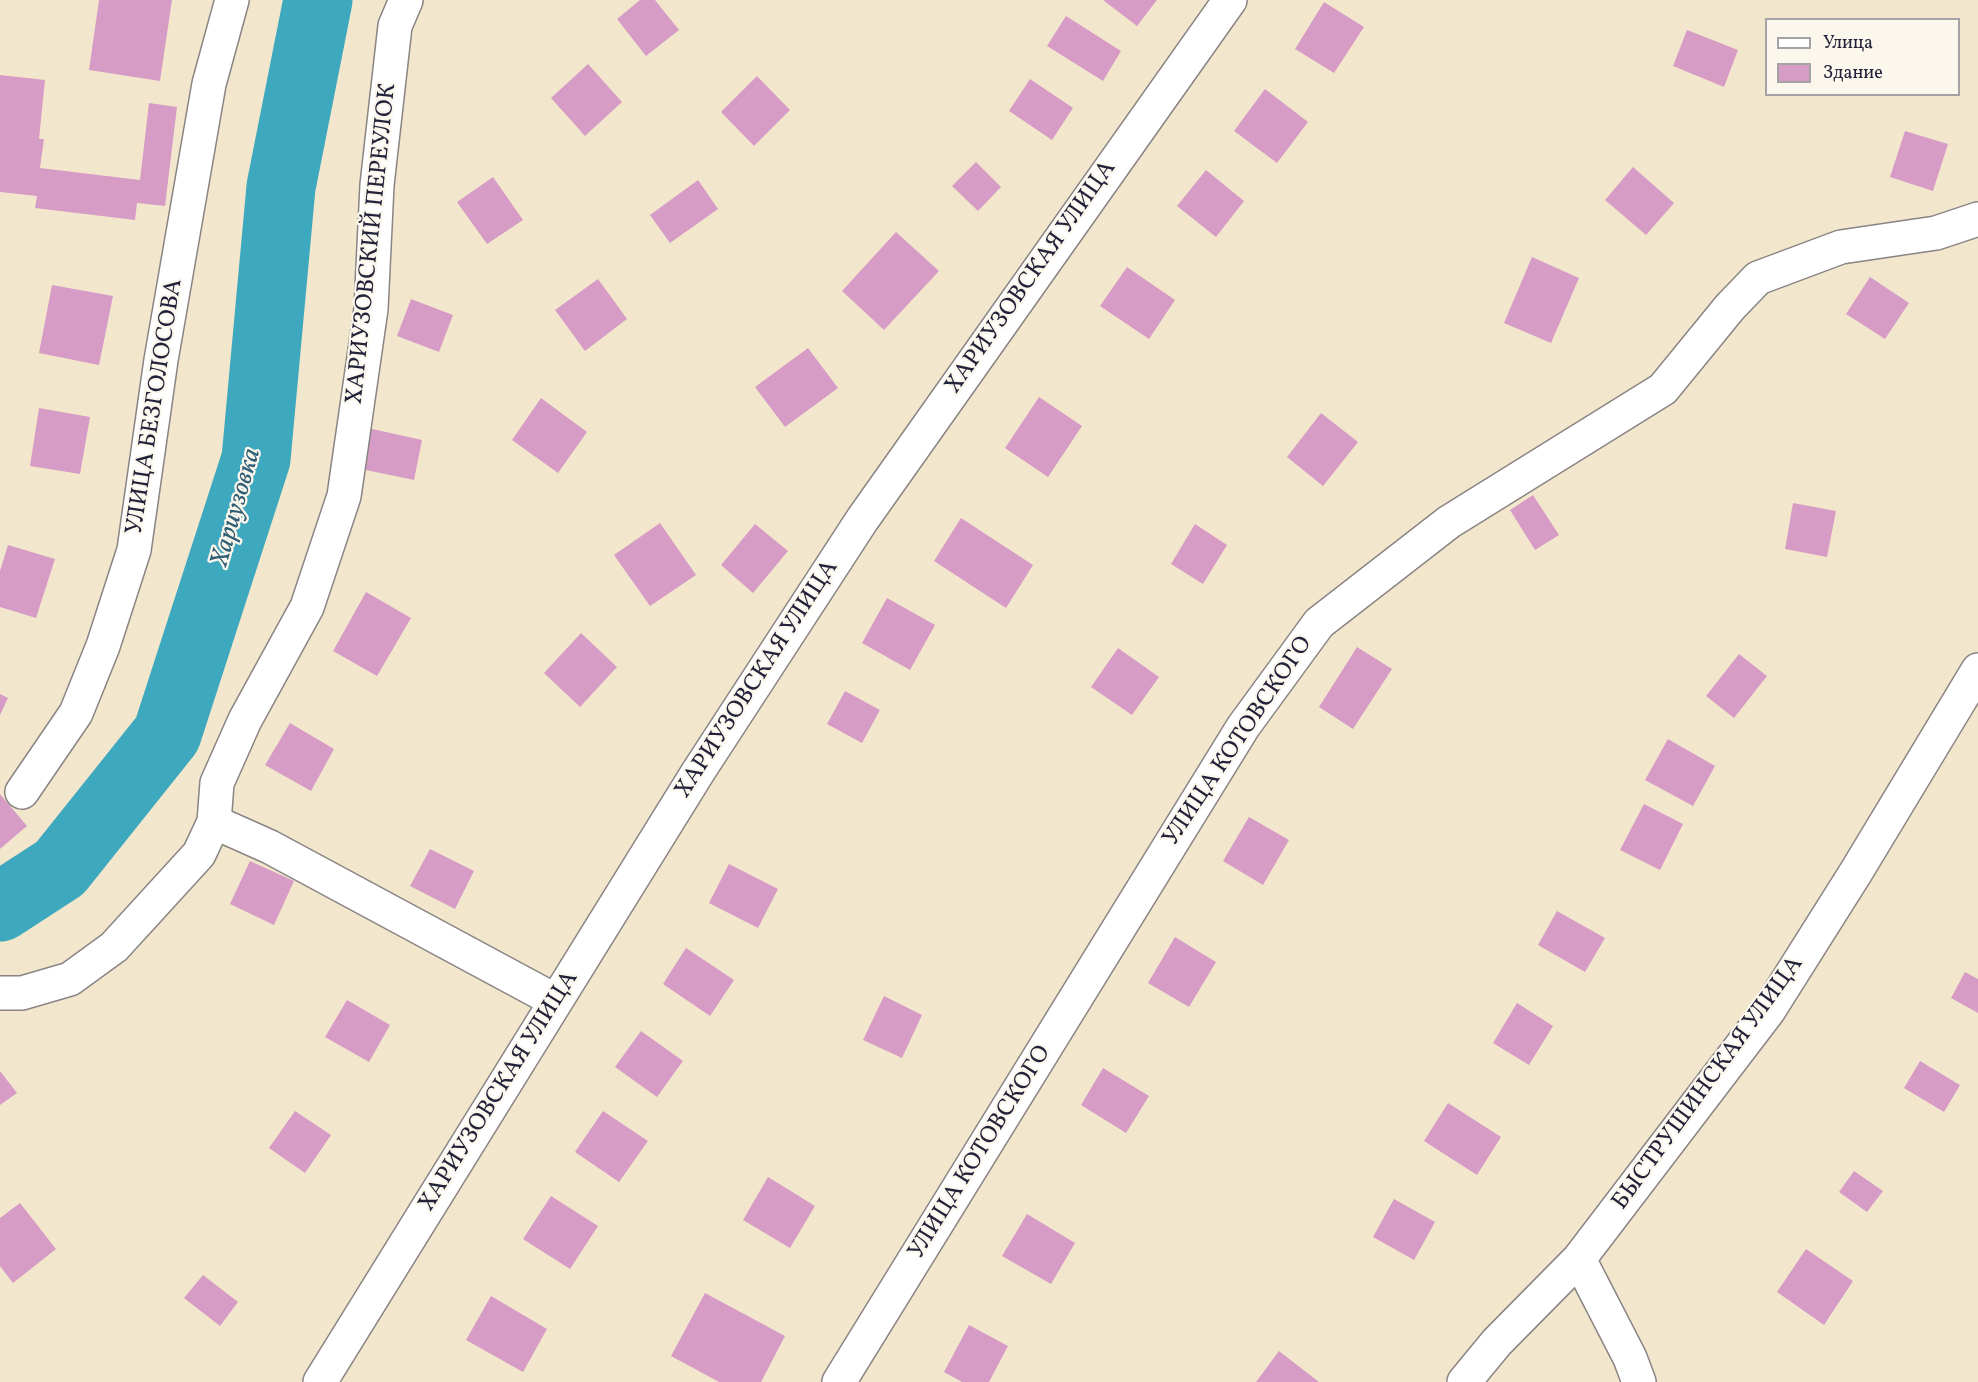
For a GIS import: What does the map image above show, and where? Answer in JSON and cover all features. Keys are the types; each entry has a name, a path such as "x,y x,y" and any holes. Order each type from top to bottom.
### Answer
{"street":[{"name":"УЛИЦА БЕЗГОЛОСОВА","path":"21,792 76,713 103,646 134,550 161,360 209,84 232,0"},
{"name":"ХАРИУЗОВСКИЙ ПЕРЕУЛОК","path":"0,993 22,993 70,979 114,947 199,854 214,822 217,783 244,720 307,607 344,496 371,309 377,185 395,26 406,0"},
{"name":"ХАРИУЗОВСКАЯ УЛИЦА","path":"320,1382 698,772 862,520 1230,0"},
{"name":"УЛИЦА КОТОВСКОГО","path":"839,1382 1243,727 1319,623 1449,522 1663,389 1730,307 1758,278 1841,247 1936,233 1978,219"},
{"name":"БЫСТРУШИНСКАЯ УЛИЦА","path":"1464,1382 1497,1342 1579,1259 1769,1010 1856,872 1978,670"},
{"path":"214,822 270,847 556,1001"},
{"path":"1579,1259 1630,1358 1639,1382"}],"building":[{"path":"99,0 172,0 160,81 89,70"},
{"path":"640,0 655,0 679,30 646,56 617,19"},
{"path":"1103,0 1157,0 1137,26"},
{"path":"1324,2 1364,27 1334,73 1295,49"},
{"path":"1066,16 1121,51 1103,81 1047,46"},
{"path":"1687,30 1738,50 1724,87 1673,66"},
{"path":"588,64 622,102 585,136 551,98"},
{"path":"0,75 45,80 39,139 44,139 40,168 140,180 149,103 177,107 165,206 137,203 135,220 35,208 37,196 0,192"},
{"path":"757,76 790,110 754,146 721,112"},
{"path":"1030,79 1073,108 1052,140 1009,111"},
{"path":"1265,89 1308,122 1277,163 1234,131"},
{"path":"1905,131 1948,144 1933,191 1890,177"},
{"path":"976,162 1001,187 978,211 952,186"},
{"path":"1633,167 1674,203 1646,235 1605,200"},
{"path":"1206,170 1244,201 1216,237 1177,206"},
{"path":"493,177 523,220 487,244 457,202"},
{"path":"698,180 718,209 670,243 650,215"},
{"path":"896,232 939,271 884,330 842,291"},
{"path":"1532,257 1579,278 1551,343 1504,323"},
{"path":"1127,267 1175,300 1149,339 1100,306"},
{"path":"1870,277 1909,303 1885,339 1846,314"},
{"path":"598,279 627,319 585,351 555,310"},
{"path":"52,285 113,296 99,365 39,353"},
{"path":"411,299 453,315 439,352 397,336"},
{"path":"808,348 838,388 785,427 755,387"},
{"path":"1039,397 1082,426 1048,477 1005,448"},
{"path":"541,398 587,432 558,473 512,440"},
{"path":"39,408 90,417 80,474 30,466"},
{"path":"1321,413 1358,442 1323,486 1287,457"},
{"path":"368,428 422,440 414,480 361,469"},
{"path":"1533,495 1559,535 1535,550 1510,510"},
{"path":"1793,503 1836,511 1827,557 1785,549"},
{"path":"961,518 1033,565 1006,608 934,561"},
{"path":"660,523 696,575 650,606 614,555"},
{"path":"755,524 788,551 753,593 721,565"},
{"path":"1195,524 1227,545 1203,584 1171,564"},
{"path":"8,545 55,559 36,618 0,607 0,571"},
{"path":"366,592 411,618 377,676 333,651"},
{"path":"887,598 935,625 910,670 862,643"},
{"path":"581,633 617,667 580,707 544,673"},
{"path":"1357,647 1392,669 1353,729 1319,707"},
{"path":"1118,648 1159,677 1132,715 1091,687"},
{"path":"1739,654 1767,676 1734,718 1706,696"},
{"path":"845,691 880,710 862,743 827,724"},
{"path":"0,694 8,698 0,715"},
{"path":"290,723 334,749 311,791 265,765"},
{"path":"1668,739 1715,766 1693,806 1645,780"},
{"path":"0,794 27,826 0,849"},
{"path":"1644,804 1683,824 1660,870 1620,850"},
{"path":"1249,817 1289,840 1263,885 1223,861"},
{"path":"430,849 474,871 455,909 410,886"},
{"path":"250,861 294,881 274,925 230,904"},
{"path":"729,864 778,889 758,928 709,903"},
{"path":"1557,911 1605,938 1585,972 1538,945"},
{"path":"1175,937 1216,962 1189,1007 1148,983"},
{"path":"686,948 734,980 710,1016 663,984"},
{"path":"1965,972 1978,979 1978,1013 1951,998"},
{"path":"884,996 922,1015 902,1058 863,1040"},
{"path":"347,1000 390,1025 369,1062 325,1037"},
{"path":"1517,1003 1553,1026 1529,1065 1493,1043"},
{"path":"641,1031 683,1061 657,1097 615,1067"},
{"path":"1920,1061 1960,1085 1944,1112 1904,1088"},
{"path":"1103,1068 1149,1096 1126,1133 1081,1105"},
{"path":"0,1071 17,1093 0,1105"},
{"path":"1448,1103 1501,1137 1477,1175 1424,1141"},
{"path":"295,1111 331,1135 305,1173 269,1148"},
{"path":"603,1111 648,1141 619,1182 575,1152"},
{"path":"1854,1171 1883,1191 1867,1212 1839,1192"},
{"path":"768,1177 815,1206 790,1248 743,1220"},
{"path":"551,1196 598,1226 570,1269 523,1239"},
{"path":"1394,1199 1435,1222 1414,1260 1373,1237"},
{"path":"20,1203 56,1249 13,1283 0,1266 0,1218"},
{"path":"1027,1214 1075,1243 1051,1284 1002,1256"},
{"path":"1806,1249 1853,1281 1824,1325 1777,1292"},
{"path":"203,1275 238,1302 220,1326 184,1298"},
{"path":"705,1293 785,1336 761,1382 719,1382 671,1356"},
{"path":"491,1296 547,1329 523,1372 466,1340"},
{"path":"969,1325 1008,1346 989,1382 962,1382 944,1372"},
{"path":"1279,1351 1319,1382 1256,1382"}],"waterway":[{"name":"Хариузовка","path":"0,907 60,868 167,734 256,459 281,187 318,0"}]}
